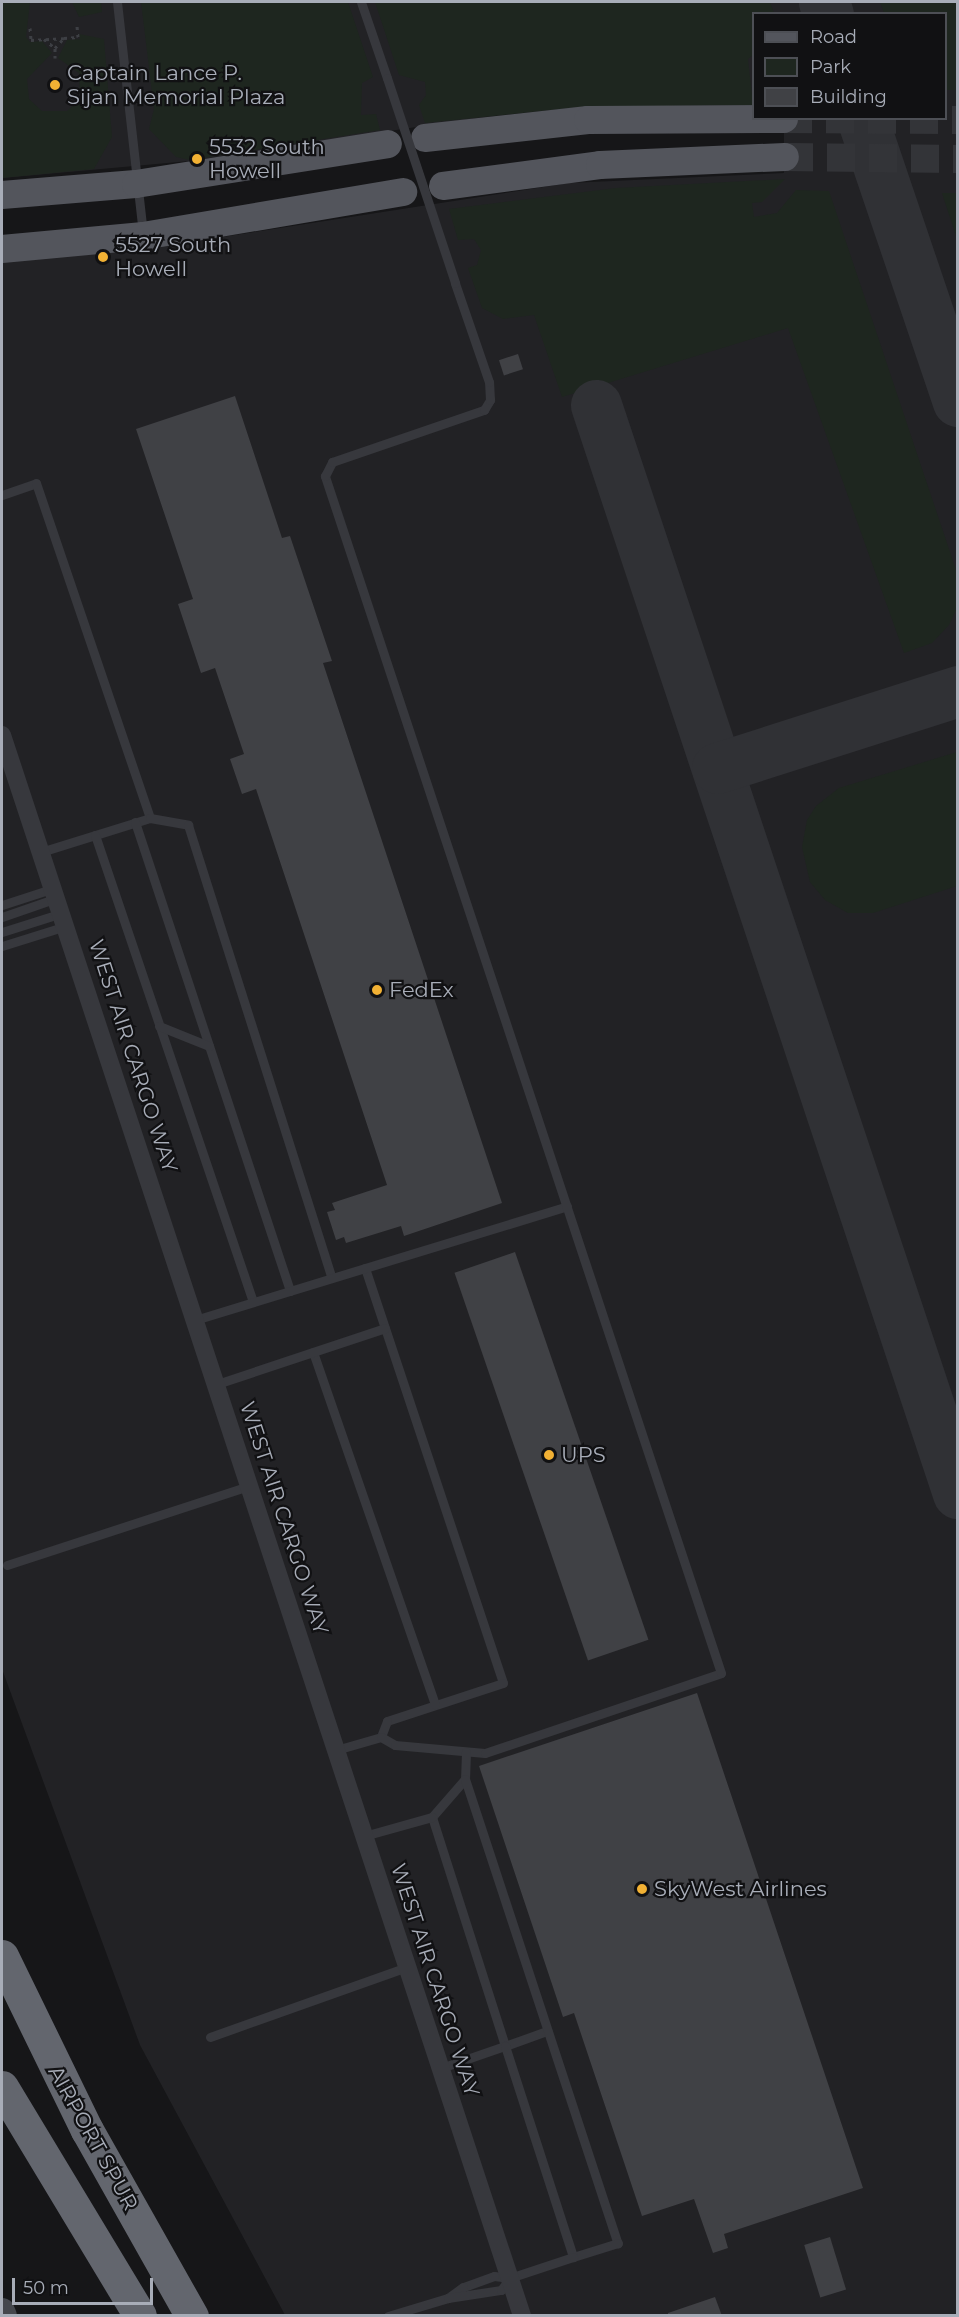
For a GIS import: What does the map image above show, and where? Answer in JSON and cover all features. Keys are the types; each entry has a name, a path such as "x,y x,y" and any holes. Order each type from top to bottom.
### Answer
{"highway":[{"name":"AIRPORT SPUR","path":"2,1956 87,2130 192,2316"},
{"path":"2,2087 138,2311"}],"main road":[{"path":"425,138 588,120 784,120"},
{"path":"2,195 136,184 388,144"},
{"path":"442,186 600,165 785,157"},
{"path":"2,209 82,190"},
{"path":"2,249 143,236 403,192"}],"street":[{"name":"WEST AIR CARGO WAY","path":"2,735 522,2316"},
{"path":"2,2311 4,2316"}],"lane":[{"path":"117,2 143,236"},
{"path":"336,1750 381,1737 395,1746 466,1752 499,1749 721,1673 325,476 332,462 484,410 490,400 489,382 361,2"},
{"path":"2,495 36,483 150,818"},
{"path":"41,852 150,818 188,825 332,1278"},
{"path":"135,822 290,1291"},
{"path":"95,835 253,1302"},
{"path":"2,905 60,906"},
{"path":"2,917 60,906"},
{"path":"2,932 60,906"},
{"path":"2,946 60,906"},
{"path":"159,1026 209,1046"},
{"path":"195,1320 567,1206"},
{"path":"365,1268 503,1683 387,1720 381,1737"},
{"path":"217,1384 385,1328"},
{"path":"313,1352 435,1705"},
{"path":"7,1565 249,1486"},
{"path":"448,2298 473,2283 494,2276 510,2278 618,2243 465,1779 466,1752"},
{"path":"364,1836 432,1817 465,1779"},
{"path":"432,1817 573,2257"},
{"path":"210,2037 407,1967"},
{"path":"441,2068 547,2031"},
{"path":"388,2316 448,2298 501,2290 510,2278"}],"path":[{"path":"30,28 31,39 44,39 78,37 77,26"},
{"path":"55,58 55,48 64,38"},
{"path":"44,39 55,48"}],"shaded area":[{"path":"2,2 957,2 957,2315 285,2315 140,2045 2,1669 2,261 171,245 569,183 784,173 784,120 947,120 947,12 752,12 752,105 619,105 517,112 189,161 2,178"}],"green space":[{"path":"2,2 30,2 26,37 30,42 42,41 52,53 27,79 29,99 42,111 67,111 80,99 79,73 58,58 67,40 80,39 79,34 104,39 112,137 94,169 2,178"},
{"path":"72,2 101,2 102,12 79,17"},
{"path":"141,2 348,2 373,77 362,83 361,115 376,114 380,130 190,160 176,157 149,129 154,109"},
{"path":"375,2 770,2 774,12 752,12 752,56 748,59 752,105 580,107 425,123 419,105 426,95 425,82 399,75"},
{"path":"880,2 957,2 957,90 947,90 947,12 884,12"},
{"path":"785,179 762,202 752,203 754,217 777,213 796,190 829,191 957,573 957,608 949,625 932,643 904,653 788,328 562,397 534,315 503,319 482,308 468,268 477,265 481,250 474,239 458,240 449,209 616,188"},
{"path":"942,193 957,193 957,239"},
{"path":"957,752 957,886 873,913 848,913 825,900 810,882 802,847 807,820 816,806 839,788"}],"building":[{"path":"518,354 523,369 504,375 499,360"},
{"name":"FedEx","path":"235,396 282,538 290,536 332,661 323,663 502,1203 404,1236 401,1226 346,1243 344,1237 336,1240 327,1212 335,1210 332,1203 387,1185 256,789 242,794 230,759 244,754 215,668 201,673 178,604 193,599 136,429"},
{"name":"UPS","path":"515,1252 648,1640 588,1660 454,1273"},
{"name":"SkyWest Airlines","path":"697,1693 863,2188 724,2234 728,2248 713,2253 694,2199 642,2216 574,2013 563,2017 479,1766"},
{"path":"830,2237 846,2290 820,2297 804,2245"},
{"path":"715,2297 722,2316 668,2316 668,2313"}],"taxiway":[{"path":"824,2 827,12"},
{"path":"863,120 958,401"},
{"path":"596,405 958,1493"},
{"path":"717,768 958,691"}],"tunnel":[{"path":"947,120 958,120"},
{"path":"785,157 958,159"}],"place":[{"name":"Captain Lance P. Sijan Memorial Plaza","path":"55,85"},
{"name":"5532 South Howell","path":"197,159"},
{"name":"5527 South Howell","path":"103,257"},
{"name":"FedEx","path":"377,990"},
{"name":"UPS","path":"549,1455"},
{"name":"SkyWest Airlines","path":"642,1889"}]}
